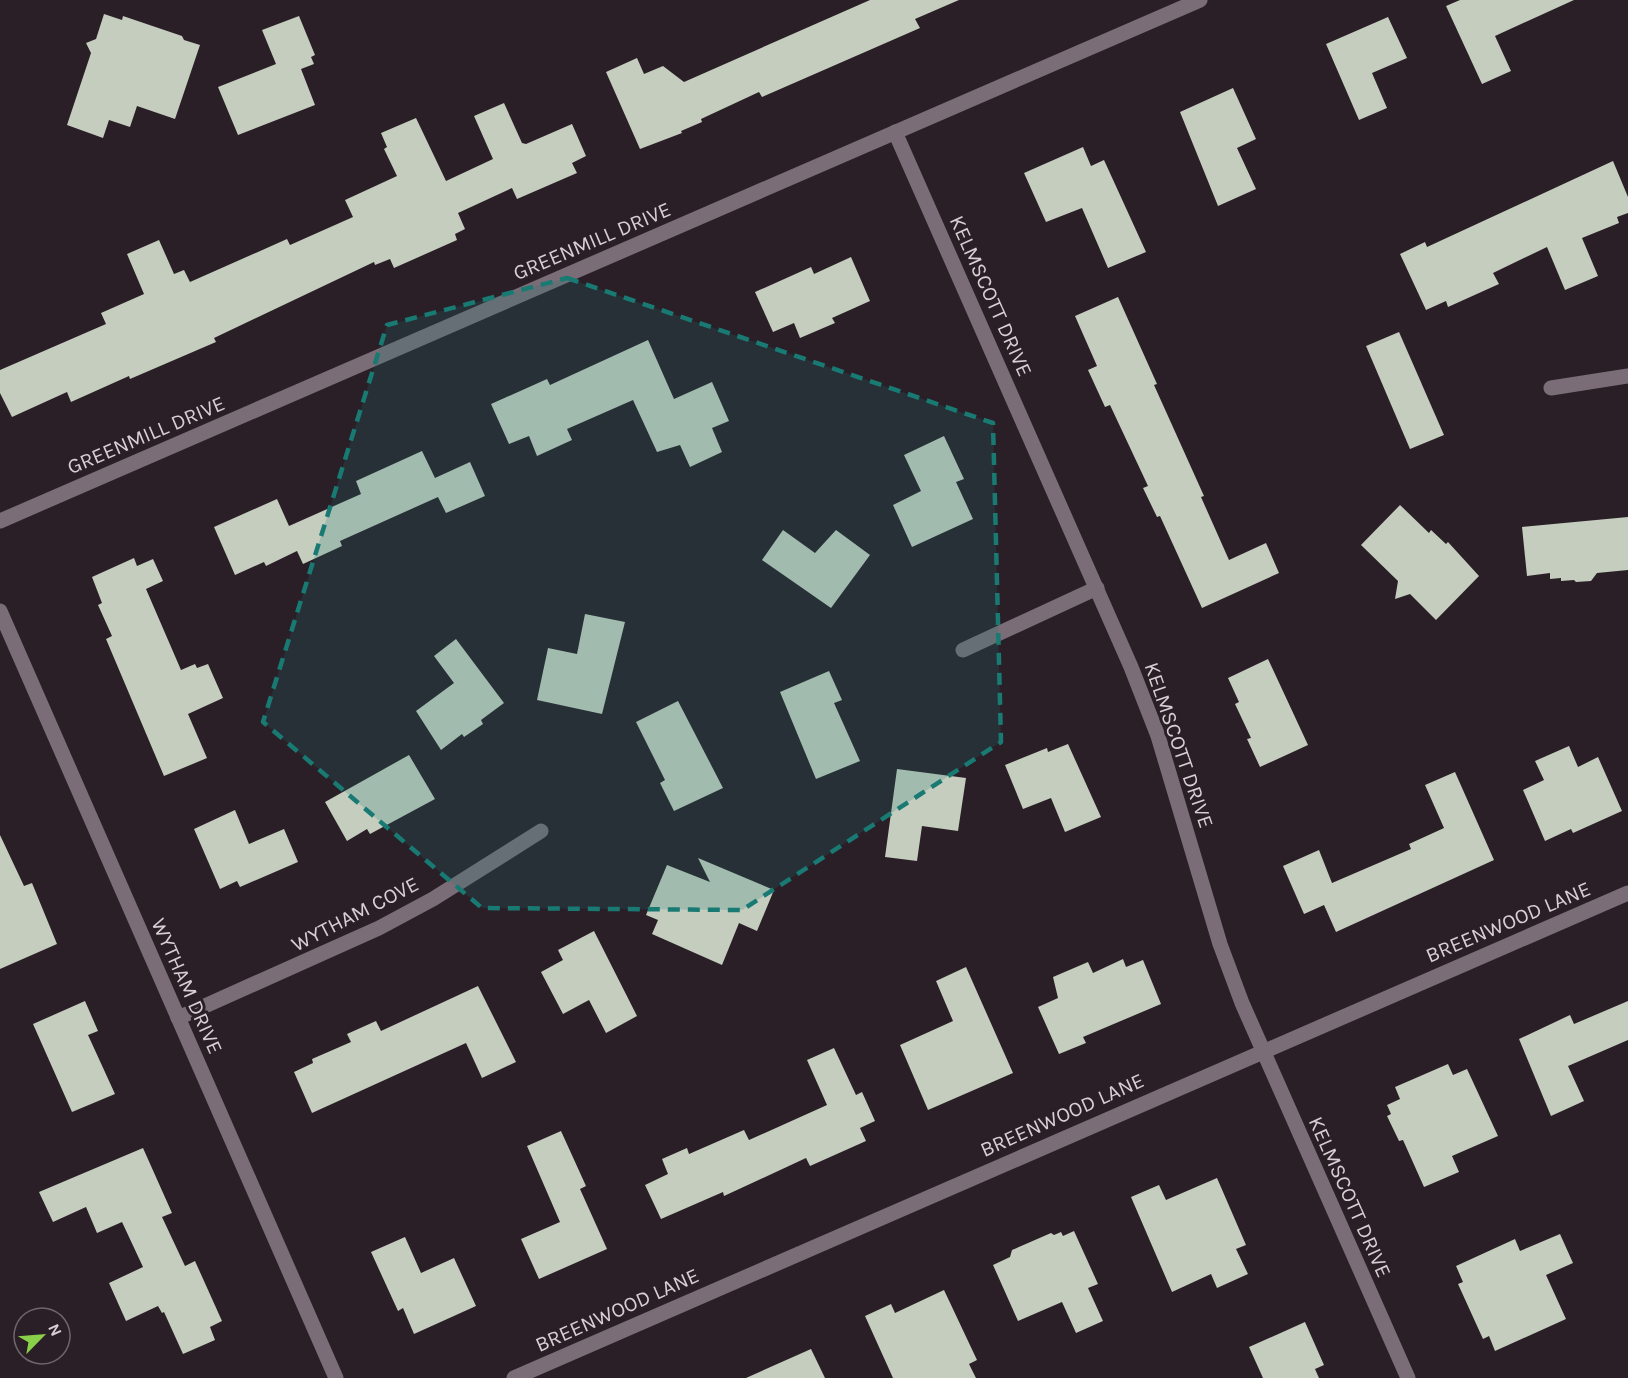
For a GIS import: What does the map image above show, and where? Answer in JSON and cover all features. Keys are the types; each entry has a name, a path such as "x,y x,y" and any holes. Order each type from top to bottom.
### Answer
{"street":[{"name":"GREENMILL DRIVE","path":"0,521 1200,0"},
{"name":"KELMSCOTT DRIVE","path":"895,132 1097,588 1158,735 1220,944 1262,1050 1408,1378"},
{"path":"1551,388 1628,376"},
{"path":"963,650 1097,588"},
{"name":"WYTHAM DRIVE","path":"0,611 336,1378"},
{"name":"WYTHAM COVE","path":"178,1018 380,928 433,899 542,831"},
{"name":"BREENWOOD LANE","path":"514,1378 1262,1050 1628,893"}],"highlighted area":[{"path":"567,278 993,423 1001,742 742,910 482,908 263,722 387,325"}],"building":[{"path":"870,0 959,0 915,19 920,28 762,97 759,92 701,119 702,122 681,131 682,133 640,149 606,72 637,58 644,74 663,66 684,82"},
{"path":"1460,0 1574,0 1495,36 1511,71 1482,84 1446,6"},
{"path":"104,14 122,20 123,16 182,36 184,40 200,45 175,119 137,106 130,127 109,120 103,138 67,125 91,53 86,43 96,39"},
{"path":"299,16 315,55 311,57 314,64 301,69 315,105 238,135 218,87 276,64 262,30"},
{"path":"1388,17 1407,58 1372,73 1387,108 1359,120 1326,44"},
{"path":"1233,88 1256,139 1237,148 1256,189 1218,206 1180,112"},
{"path":"504,103 522,143 526,144 572,124 586,156 572,163 577,173 517,199 512,188 458,213 465,229 455,234 457,240 394,268 390,259 375,265 374,262 214,338 216,342 130,379 129,376 71,402 67,392 12,417 0,393 0,370 106,324 101,313 144,294 127,254 159,240 174,274 184,270 190,282 287,239 290,245 353,217 345,200 397,176 384,149 387,147 381,133 416,118 446,181 493,159 474,116"},
{"path":"1083,147 1091,166 1104,160 1146,252 1108,268 1082,208 1046,222 1024,173"},
{"path":"1613,161 1628,197 1628,213 1617,217 1619,223 1582,238 1598,276 1565,290 1547,247 1493,273 1499,284 1448,307 1446,301 1426,310 1400,254 1425,242 1427,247"},
{"path":"851,257 870,301 832,318 835,323 800,338 794,323 773,332 755,292 811,267 814,274"},
{"path":"1118,297 1157,384 1154,385 1204,496 1201,497 1229,560 1266,543 1279,573 1202,608 1160,516 1157,517 1143,488 1148,486 1110,405 1105,407 1088,370 1097,366 1075,316"},
{"path":"1399,332 1444,435 1410,449 1366,346"},
{"path":"648,340 674,399 712,382 729,421 712,428 722,452 690,467 680,445 657,452 633,400 567,429 572,440 537,456 529,436 509,444 491,404 547,379 550,385"},
{"path":"944,436 964,479 956,482 973,519 912,547 893,505 921,491 904,455"},
{"path":"422,451 435,478 470,462 485,496 446,513 438,497 340,541 342,546 303,564 297,551 266,566 264,562 235,575 214,527 277,499 289,526 361,494 356,481"},
{"path":"1400,505 1429,533 1431,530 1446,544 1448,542 1479,576 1436,620 1410,594 1395,599 1398,581 1361,545"},
{"path":"1628,517 1628,570 1597,573 1591,581 1576,582 1574,580 1561,581 1561,578 1550,579 1550,573 1527,576 1522,527"},
{"path":"783,530 815,553 836,530 870,555 831,608 762,560"},
{"path":"134,558 137,566 153,559 163,581 146,589 181,670 195,664 197,668 208,664 223,698 188,714 207,758 164,776 106,639 112,636 98,605 102,603 92,577"},
{"path":"585,614 625,622 602,714 537,700 548,648 577,654"},
{"path":"456,639 504,703 481,720 483,724 464,737 462,734 441,750 416,711 454,683 434,656"},
{"path":"1268,659 1308,745 1260,767 1247,739 1251,738 1235,704 1239,702 1228,678"},
{"path":"829,671 842,700 834,703 860,761 816,779 780,692"},
{"path":"678,701 723,788 674,811 660,783 665,780 636,722"},
{"path":"1068,744 1101,817 1065,832 1051,798 1023,809 1005,765 1047,748 1048,752"},
{"path":"1569,746 1578,767 1598,757 1622,811 1573,833 1571,829 1545,841 1523,790 1544,780 1535,761"},
{"path":"409,755 435,799 370,834 367,829 347,841 325,802"},
{"path":"897,769 966,778 958,831 922,826 917,861 885,857"},
{"path":"1455,772 1494,860 1336,932 1324,905 1304,914 1283,866 1319,850 1332,883 1411,849 1409,844 1444,828 1425,785"},
{"path":"235,810 249,844 284,829 298,862 240,887 237,881 220,889 194,829"},
{"path":"0,835 24,886 32,883 57,944 0,969"},
{"path":"698,858 774,890 757,931 739,923 722,965 652,934 658,920 646,915 667,865 710,882"},
{"path":"594,931 637,1016 606,1033 589,1000 563,1014 541,972 563,960 558,950"},
{"path":"1123,959 1126,967 1143,960 1161,1004 1083,1037 1086,1043 1059,1054 1038,1007 1058,998 1053,977 1088,962 1093,973"},
{"path":"966,967 1013,1073 928,1110 900,1045 953,1021 936,981"},
{"path":"478,986 516,1062 482,1078 466,1043 312,1113 294,1072 313,1063 312,1059 351,1042 347,1034 376,1021 381,1031"},
{"path":"85,1001 98,1031 88,1035 115,1094 72,1112 33,1024"},
{"path":"1628,1001 1628,1040 1568,1066 1584,1101 1551,1116 1519,1039 1570,1015 1574,1024"},
{"path":"834,1048 856,1095 862,1092 875,1121 860,1128 866,1141 810,1166 806,1158 724,1196 723,1192 661,1219 645,1185 668,1174 662,1159 687,1148 689,1154 744,1130 749,1140 827,1105 807,1060"},
{"path":"1448,1064 1453,1075 1467,1069 1498,1136 1452,1156 1459,1172 1424,1187 1403,1140 1399,1141 1387,1116 1391,1114 1387,1105 1400,1099 1395,1087"},
{"path":"561,1131 586,1186 580,1189 607,1249 539,1279 521,1239 560,1222 527,1146"},
{"path":"143,1148 172,1213 162,1217 185,1266 195,1261 222,1321 210,1327 215,1340 183,1354 164,1312 162,1313 158,1306 126,1321 109,1283 143,1267 122,1222 97,1233 86,1207 53,1222 39,1192"},
{"path":"1217,1178 1246,1245 1236,1249 1248,1274 1217,1288 1211,1274 1172,1292 1131,1197 1159,1185 1166,1200"},
{"path":"1074,1231 1098,1284 1088,1288 1103,1321 1076,1333 1062,1302 1018,1321 993,1265 1010,1257 1012,1250 1051,1233 1054,1235 1061,1232 1063,1236"},
{"path":"1560,1234 1573,1263 1546,1275 1566,1319 1495,1351 1489,1336 1483,1339 1458,1284 1463,1282 1456,1266 1515,1239 1520,1251"},
{"path":"405,1237 421,1273 454,1258 476,1306 414,1334 403,1308 398,1311 371,1252"},
{"path":"944,1290 977,1360 969,1364 976,1378 893,1378 865,1316 891,1304 895,1313"},
{"path":"1305,1322 1324,1365 1315,1369 1319,1378 1263,1378 1249,1347"},
{"path":"811,1349 825,1378 746,1378"}]}
